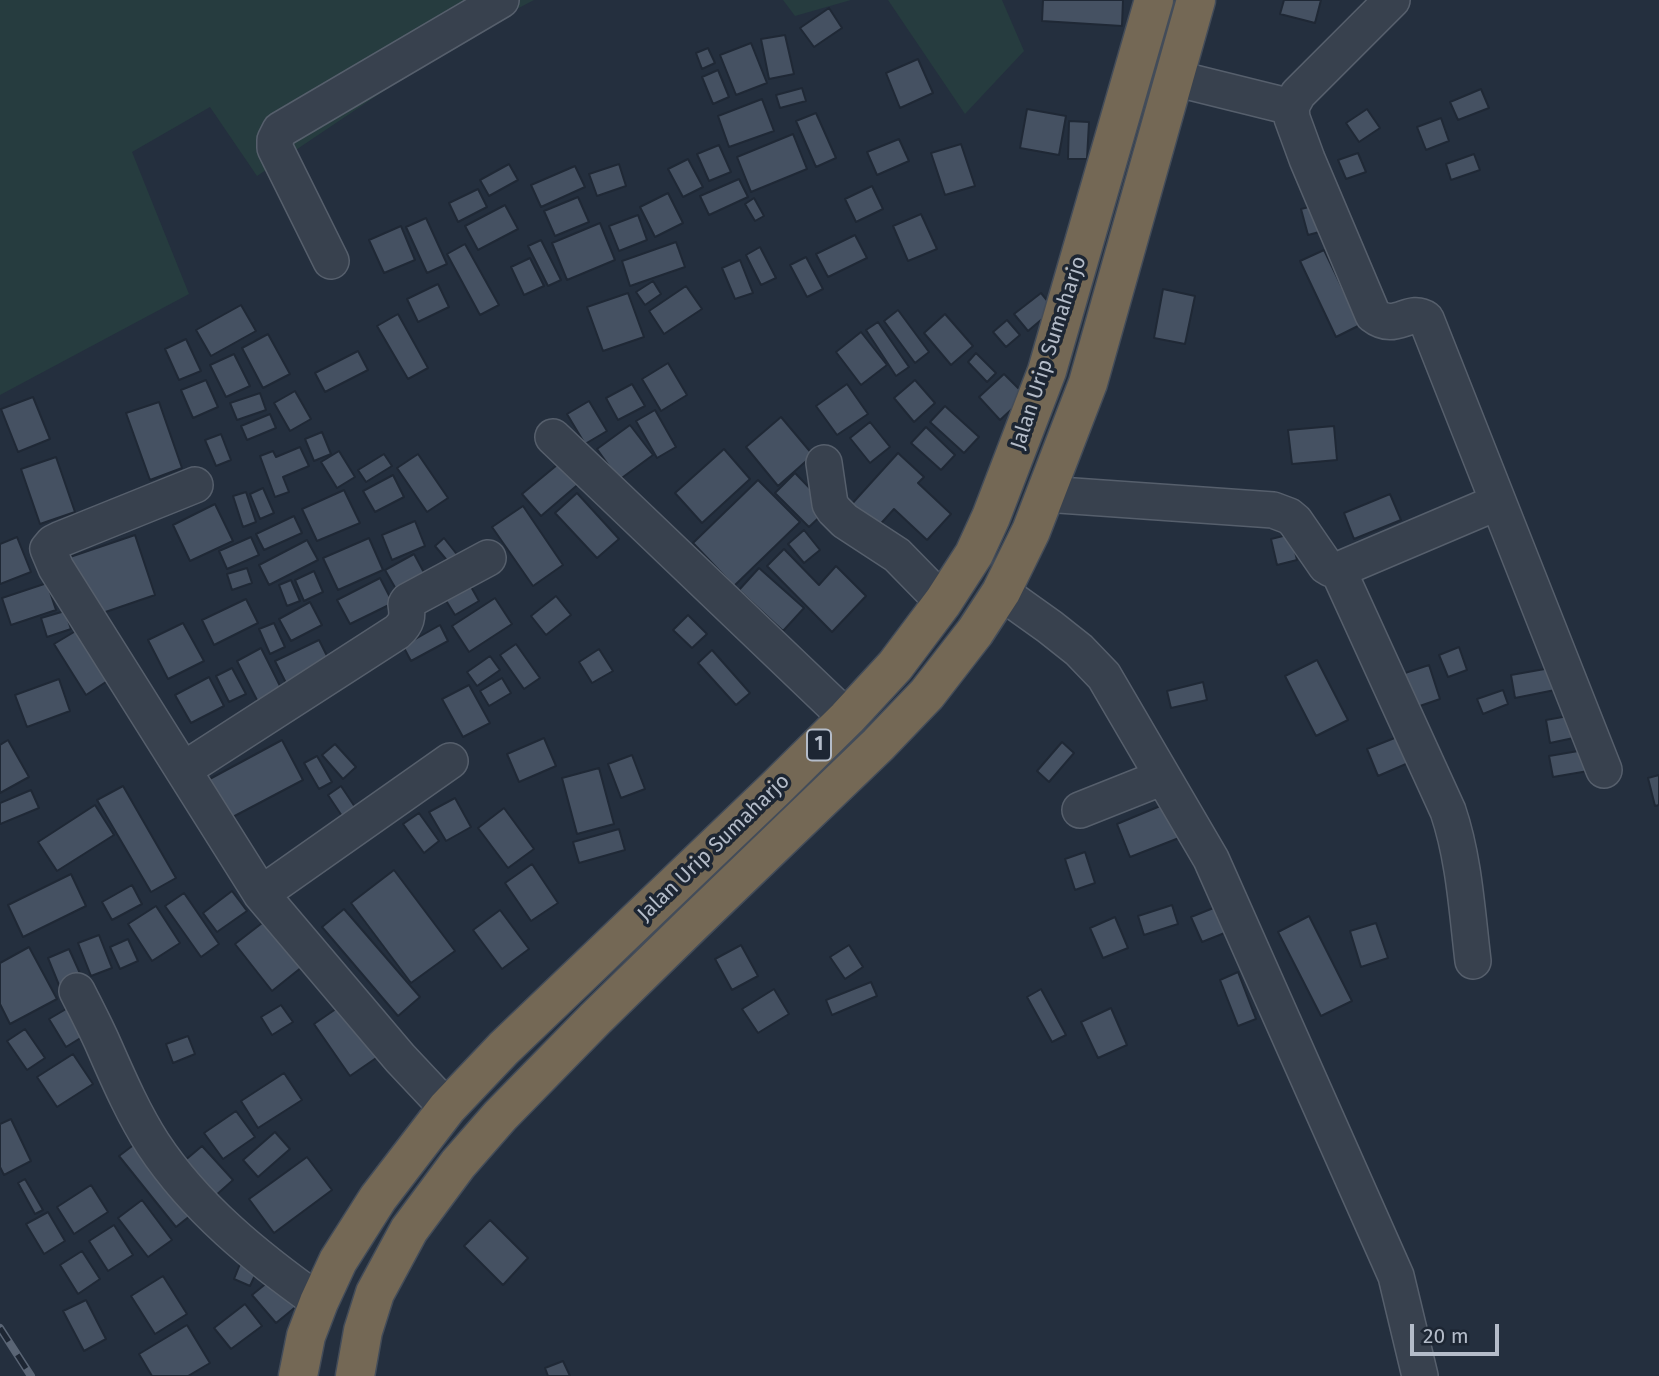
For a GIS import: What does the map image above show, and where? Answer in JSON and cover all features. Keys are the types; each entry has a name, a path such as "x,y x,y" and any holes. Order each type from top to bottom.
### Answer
{"highway":[{"name":"Jalan Urip Sumaharjo","path":"298,1376 306,1336 338,1261 401,1166 447,1108 504,1048 847,718 895,666 943,602 974,554 1047,371 1154,0"},
{"name":"Jalan Urip Sumaharjo","path":"355,1376 363,1331 375,1293 409,1230 458,1164 500,1116 605,1010 927,694 975,632 1001,592 1031,531 1088,383 1196,0"}],"street":[{"path":"331,261 275,148 275,140 280,130 501,0"},
{"path":"1392,0 1298,94 1291,107 1292,118 1373,316 1392,323 1417,314 1426,319 1604,770"},
{"path":"1174,78 1291,107"},
{"path":"553,438 847,718"},
{"path":"824,463 830,504 834,510 845,521 897,555 943,602"},
{"path":"195,485 61,539 48,549 56,568 261,894 400,1058 447,1108"},
{"path":"1045,494 1273,510 1295,521 1326,566 1338,570 1498,502"},
{"path":"183,770 397,632 408,617 408,601 488,558"},
{"path":"1338,570 1448,811 1460,861 1473,961"},
{"path":"1001,592 1050,626 1104,676 1211,859 1396,1276 1420,1376"},
{"path":"261,894 450,761"},
{"path":"1080,810 1163,777"},
{"path":"77,991 142,1124 153,1144 183,1184 243,1243 282,1276 319,1302"}],"green space":[{"path":"0,0 534,0 467,35 257,176 210,107 132,152 189,294 0,395"},
{"path":"783,0 851,0 795,16"},
{"path":"888,0 1002,0 1024,51 965,114"}],"building":[{"path":"1043,0 1123,0 1122,26 1042,21"},
{"path":"1284,0 1321,0 1315,23 1280,14"},
{"path":"829,8 842,28 814,47 800,28"},
{"path":"785,35 794,74 769,79 761,39"},
{"path":"751,43 767,83 736,95 720,55"},
{"path":"708,48 715,63 702,69 696,53"},
{"path":"918,59 933,93 900,108 886,73"},
{"path":"718,70 729,97 713,104 702,77"},
{"path":"802,88 806,101 780,108 776,95"},
{"path":"1481,89 1489,108 1458,120 1450,102"},
{"path":"762,99 774,131 729,147 718,116"},
{"path":"1027,109 1066,116 1059,155 1020,148"},
{"path":"1367,109 1380,128 1359,142 1346,123"},
{"path":"816,113 836,158 816,167 796,121"},
{"path":"1441,118 1449,141 1426,150 1417,127"},
{"path":"1069,121 1089,122 1087,159 1068,159"},
{"path":"793,134 807,169 751,192 737,157"},
{"path":"899,139 909,161 877,175 867,152"},
{"path":"961,144 975,186 945,195 931,153"},
{"path":"719,145 731,172 709,181 697,154"},
{"path":"1358,153 1366,172 1346,179 1338,160"},
{"path":"1474,154 1480,170 1451,180 1446,164"},
{"path":"688,159 703,187 683,197 668,169"},
{"path":"509,164 518,180 489,196 480,180"},
{"path":"619,164 626,186 597,196 589,174"},
{"path":"575,166 585,187 541,207 531,185"},
{"path":"739,179 748,197 709,215 700,196"},
{"path":"872,186 883,209 856,222 845,199"},
{"path":"478,189 487,207 458,222 449,203"},
{"path":"668,193 683,223 655,237 640,207"},
{"path":"578,197 589,222 555,236 544,211"},
{"path":"754,198 764,216 755,221 745,204"},
{"path":"1320,204 1327,230 1308,235 1301,209"},
{"path":"505,205 518,229 478,250 465,226"},
{"path":"921,214 937,249 908,261 893,226"},
{"path":"638,215 647,240 619,251 609,226"},
{"path":"426,218 447,264 427,273 406,227"},
{"path":"600,223 615,260 567,280 552,243"},
{"path":"401,226 415,260 384,273 369,240"},
{"path":"855,235 867,258 828,277 816,254"},
{"path":"541,240 561,280 548,286 528,246"},
{"path":"676,242 685,267 630,286 622,261"},
{"path":"465,244 499,305 480,315 447,254"},
{"path":"760,247 776,278 761,285 746,255"},
{"path":"1324,250 1360,325 1336,337 1300,261"},
{"path":"806,257 823,289 807,297 790,265"},
{"path":"530,258 544,286 524,295 511,267"},
{"path":"740,260 753,293 735,299 722,268"},
{"path":"653,281 661,294 645,305 636,292"},
{"path":"438,284 449,307 418,322 407,299"},
{"path":"686,286 702,309 664,334 649,311"},
{"path":"1163,289 1195,296 1185,344 1154,338"},
{"path":"628,293 644,337 603,351 587,307"},
{"path":"1041,293 1054,309 1028,331 1014,314"},
{"path":"241,305 256,331 211,356 196,330"},
{"path":"898,310 929,352 915,363 884,321"},
{"path":"398,314 428,368 408,379 377,326"},
{"path":"945,314 973,346 951,365 924,333"},
{"path":"1007,320 1020,335 1006,347 993,332"},
{"path":"878,322 909,367 896,376 866,330"},
{"path":"861,332 887,365 861,385 836,352"},
{"path":"268,334 290,374 263,388 242,348"},
{"path":"186,339 201,371 179,380 165,349"},
{"path":"358,351 368,370 325,392 315,373"},
{"path":"976,353 996,373 987,382 968,362"},
{"path":"234,354 250,386 226,397 210,365"},
{"path":"668,363 687,395 661,411 642,379"},
{"path":"1004,374 1026,396 1000,420 979,397"},
{"path":"206,380 218,407 193,418 181,390"},
{"path":"915,380 935,403 914,422 894,398"},
{"path":"632,384 645,406 618,420 606,398"},
{"path":"847,384 868,414 837,435 816,406"},
{"path":"295,391 311,419 290,431 274,403"},
{"path":"260,393 266,410 237,420 230,403"},
{"path":"33,397 50,439 18,452 1,409"},
{"path":"589,401 607,431 585,444 567,414"},
{"path":"159,402 182,468 150,480 126,413"},
{"path":"945,406 979,437 964,453 930,422"},
{"path":"655,410 676,447 657,458 636,421"},
{"path":"270,414 276,428 247,440 241,426"},
{"path":"781,417 813,455 778,486 746,447"},
{"path":"870,422 890,447 870,463 850,438"},
{"path":"630,425 653,455 619,480 597,449"},
{"path":"1334,426 1337,460 1292,464 1288,430"},
{"path":"926,427 955,455 941,470 911,443"},
{"path":"322,432 331,454 314,461 305,439"},
{"path":"221,434 231,460 216,466 205,440"},
{"path":"300,447 309,466 283,477 289,492 275,497 260,456 273,451 276,457"},
{"path":"724,449 750,479 702,523 675,493"},
{"path":"339,451 355,477 337,488 321,462"},
{"path":"898,453 924,477 918,483 951,514 927,540 894,509 875,530 850,506"},
{"path":"384,454 392,466 366,482 358,470"},
{"path":"418,454 448,498 427,512 397,468"},
{"path":"56,457 75,512 40,524 21,469"},
{"path":"563,460 581,482 541,516 522,494"},
{"path":"795,473 829,508 809,527 775,493"},
{"path":"393,475 404,497 375,512 363,491"},
{"path":"758,480 800,522 734,586 693,543"},
{"path":"263,488 274,513 260,519 250,494"},
{"path":"344,490 360,523 317,541 302,509"},
{"path":"246,492 256,522 243,527 233,496"},
{"path":"577,493 619,539 597,558 555,513"},
{"path":"1390,494 1401,520 1354,539 1344,513"},
{"path":"215,504 233,541 190,561 173,525"},
{"path":"523,506 563,565 533,586 492,527"},
{"path":"294,516 302,533 264,550 256,534"},
{"path":"415,521 425,546 392,560 382,535"},
{"path":"804,530 820,550 804,563 788,544"},
{"path":"1291,534 1297,560 1277,565 1271,539"},
{"path":"135,535 155,595 88,618 67,558"},
{"path":"17,537 31,572 0,584 0,544"},
{"path":"251,537 259,555 227,569 219,551"},
{"path":"369,538 383,570 338,590 323,558"},
{"path":"444,538 459,557 450,564 435,546"},
{"path":"307,540 318,560 269,585 259,565"},
{"path":"784,549 819,585 836,566 866,596 832,632 767,566"},
{"path":"414,554 428,580 400,596 385,570"},
{"path":"247,568 252,583 232,590 227,574"},
{"path":"759,568 804,608 783,631 739,590"},
{"path":"314,571 323,592 304,601 295,580"},
{"path":"380,578 393,603 350,624 337,600"},
{"path":"291,580 300,601 287,606 279,585"},
{"path":"47,583 56,610 11,625 2,598"},
{"path":"470,585 479,601 455,615 445,599"},
{"path":"556,596 571,615 546,635 531,616"},
{"path":"495,598 512,624 469,652 452,626"},
{"path":"246,599 258,623 214,645 202,620"},
{"path":"310,602 322,625 291,641 279,619"},
{"path":"65,611 71,629 47,637 41,618"},
{"path":"688,615 707,634 692,648 673,630"},
{"path":"183,623 204,661 168,679 148,640"},
{"path":"274,623 285,647 270,654 259,629"},
{"path":"440,625 448,641 411,661 403,646"},
{"path":"84,626 115,676 86,695 54,644"},
{"path":"319,640 331,664 287,685 275,661"},
{"path":"516,644 540,678 524,689 500,655"},
{"path":"1459,647 1467,670 1448,677 1439,655"},
{"path":"261,648 282,690 258,702 237,661"},
{"path":"599,649 613,671 592,683 579,662"},
{"path":"712,650 750,693 736,705 698,663"},
{"path":"490,656 500,670 477,686 467,672"},
{"path":"1317,660 1348,720 1316,736 1285,676"},
{"path":"1429,665 1440,699 1414,708 1402,674"},
{"path":"1556,667 1560,689 1515,698 1511,675"},
{"path":"232,668 246,694 229,702 216,676"},
{"path":"209,677 224,706 191,723 175,695"},
{"path":"502,678 511,693 489,706 480,691"},
{"path":"59,679 70,711 27,727 15,695"},
{"path":"1203,682 1207,700 1171,708 1167,691"},
{"path":"469,685 490,723 463,737 442,699"},
{"path":"1503,690 1508,704 1483,714 1477,699"},
{"path":"1579,714 1583,736 1550,743 1546,720"},
{"path":"1402,735 1413,761 1378,776 1367,749"},
{"path":"544,738 556,766 519,782 507,754"},
{"path":"8,740 29,777 0,793 0,745"},
{"path":"282,740 303,780 227,820 206,781"},
{"path":"1062,742 1074,753 1049,782 1037,771"},
{"path":"335,744 356,767 343,779 322,755"},
{"path":"1590,749 1594,770 1553,777 1549,756"},
{"path":"632,755 645,789 621,798 608,764"},
{"path":"317,756 332,782 319,789 304,763"},
{"path":"599,768 614,824 577,834 562,778"},
{"path":"1659,775 1659,805 1655,806 1648,778"},
{"path":"123,786 176,878 151,892 97,800"},
{"path":"341,786 357,810 344,819 328,795"},
{"path":"31,790 39,808 0,824 0,803"},
{"path":"455,798 471,827 446,841 429,812"},
{"path":"1165,804 1179,838 1130,857 1117,824"},
{"path":"95,805 114,835 57,871 38,842"},
{"path":"504,808 534,849 508,868 478,828"},
{"path":"419,813 439,841 424,853 403,824"},
{"path":"619,829 625,850 579,863 573,842"},
{"path":"1085,852 1095,883 1075,890 1065,859"},
{"path":"532,864 558,903 531,921 505,883"},
{"path":"394,870 455,951 411,983 351,903"},
{"path":"71,874 86,906 23,937 8,905"},
{"path":"132,885 142,904 112,920 102,902"},
{"path":"232,891 247,911 217,932 203,913"},
{"path":"184,893 219,944 201,957 165,906"},
{"path":"1172,905 1178,924 1144,935 1138,916"},
{"path":"156,906 180,943 152,961 128,924"},
{"path":"1216,907 1227,932 1202,942 1191,917"},
{"path":"344,909 420,997 398,1016 322,927"},
{"path":"500,910 529,949 502,969 473,930"},
{"path":"1309,916 1352,1001 1321,1016 1278,932"},
{"path":"1115,917 1128,948 1103,958 1090,928"},
{"path":"266,920 302,967 272,991 235,944"},
{"path":"1376,923 1388,958 1361,967 1350,931"},
{"path":"99,935 112,968 91,976 78,943"},
{"path":"128,939 138,961 120,969 110,947"},
{"path":"741,945 758,976 732,990 715,959"},
{"path":"849,945 863,967 845,979 830,957"},
{"path":"29,947 57,999 10,1024 0,1004 0,963"},
{"path":"69,949 83,980 61,990 48,958"},
{"path":"1238,972 1256,1019 1238,1026 1220,980"},
{"path":"871,982 877,996 832,1015 826,1000"},
{"path":"774,989 789,1014 758,1033 742,1009"},
{"path":"1041,989 1066,1035 1052,1042 1027,997"},
{"path":"78,1002 95,1029 66,1047 49,1019"},
{"path":"346,1002 382,1054 350,1076 314,1024"},
{"path":"281,1005 293,1022 272,1035 261,1017"},
{"path":"1111,1008 1127,1045 1098,1058 1081,1022"},
{"path":"25,1029 45,1058 27,1070 7,1041"},
{"path":"188,1036 195,1054 173,1063 166,1044"},
{"path":"73,1054 93,1084 57,1107 37,1077"},
{"path":"284,1073 302,1100 258,1128 241,1101"},
{"path":"236,1111 255,1137 223,1159 204,1133"},
{"path":"11,1119 31,1161 4,1175 0,1167 0,1124"},
{"path":"275,1132 290,1149 258,1177 243,1160"},
{"path":"144,1137 200,1208 176,1227 119,1156"},
{"path":"202,1146 233,1180 214,1197 183,1162"},
{"path":"307,1157 332,1190 274,1233 249,1199"},
{"path":"25,1179 43,1210 35,1214 18,1183"},
{"path":"91,1185 108,1212 74,1234 57,1207"},
{"path":"142,1200 172,1240 148,1257 118,1218"},
{"path":"48,1212 65,1241 44,1254 26,1224"},
{"path":"490,1220 528,1258 503,1285 464,1246"},
{"path":"114,1225 133,1255 108,1271 89,1241"},
{"path":"82,1251 100,1279 78,1294 60,1265"},
{"path":"240,1264 257,1271 250,1286 234,1279"},
{"path":"163,1276 187,1314 155,1334 131,1296"},
{"path":"274,1277 298,1305 276,1323 252,1295"},
{"path":"86,1300 106,1339 84,1351 63,1311"},
{"path":"245,1304 262,1326 231,1349 214,1328"},
{"path":"187,1325 210,1363 188,1376 152,1376 139,1354"},
{"path":"563,1361 570,1376 548,1376 545,1368"}],"railway":[{"path":"0,1328 31,1376"}]}
